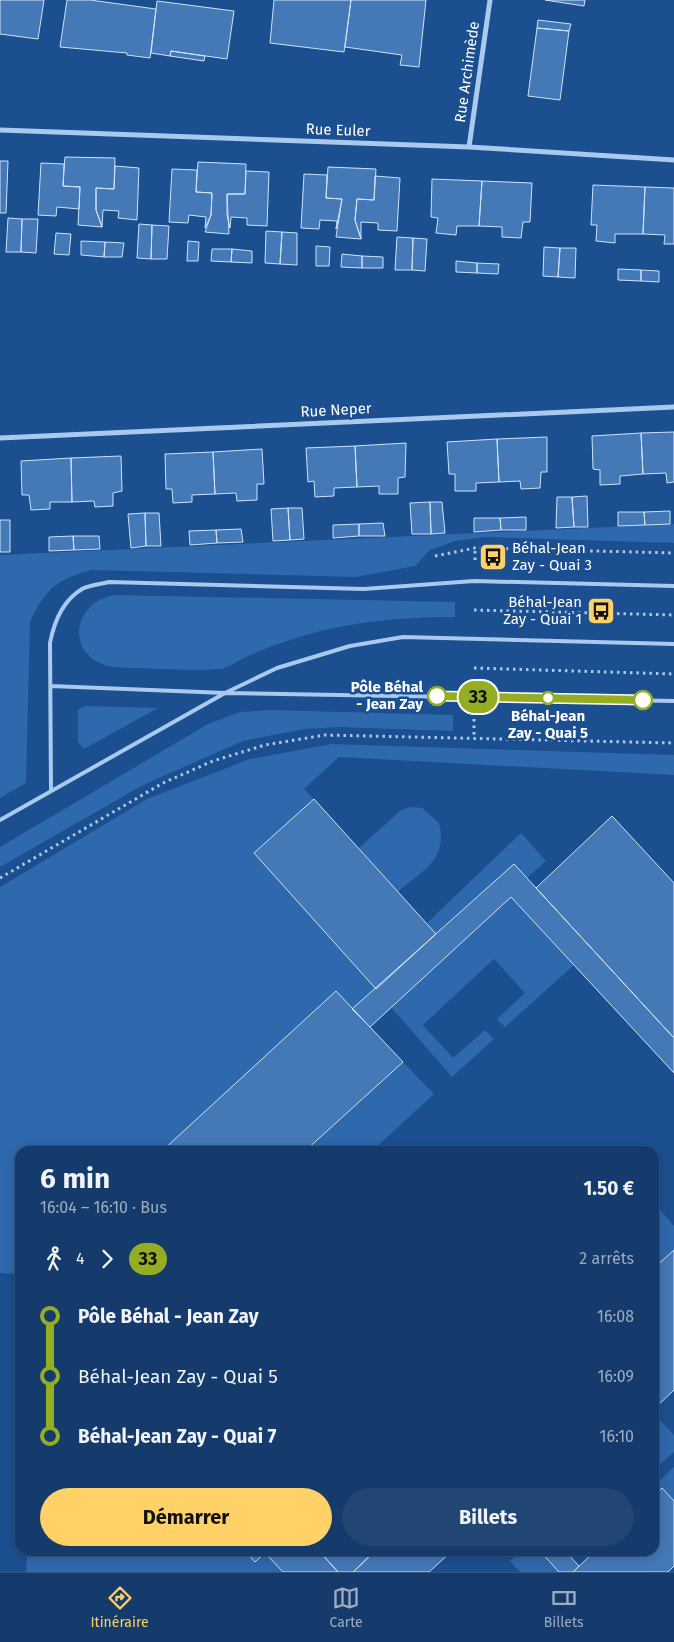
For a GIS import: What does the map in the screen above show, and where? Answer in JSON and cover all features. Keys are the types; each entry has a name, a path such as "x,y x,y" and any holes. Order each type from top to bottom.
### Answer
{"street":[{"name":"Rue Archimède","path":"469,147 490,0"},
{"name":"Rue Euler","path":"0,130 469,147 674,160"},
{"name":"Rue Neper","path":"0,438 674,407"}],"lane":[{"path":"51,790 50,643 54,622 66,604 82,589 109,582 364,589 474,581 674,586"},
{"path":"0,820 225,693 277,668 350,646 403,638 674,644"},
{"path":"51,686 225,693 674,701"}],"path":[{"path":"435,556 475,548 674,553"},
{"path":"474,610 674,615"},
{"path":"474,668 674,674"},
{"path":"0,878 163,782 213,761 265,745 325,735 674,743"}],"shaded area":[{"path":"674,524 674,543 487,537 455,541 430,550 415,566 356,577 92,570 70,577 47,593 30,622 26,783 0,798 0,555"},
{"path":"114,595 455,602 455,617 371,622 331,629 279,644 250,655 227,667 217,669 114,667 98,662 87,654 81,644 79,632 82,620 88,609 99,600"},
{"path":"85,706 158,708 84,749 78,742 78,710"},
{"path":"270,710 453,715 453,731 339,727 305,729 243,741 143,785 0,867 0,847 208,724 240,712"},
{"path":"332,744 674,755 674,775 339,757 304,789 314,799 254,853 376,989 352,1009 336,992 167,1146 15,1146 15,1274 0,1273 0,887 147,799 250,759"},
{"path":"410,807 422,808 439,823 440,846 437,855 431,863 398,892 359,848 400,811"},
{"path":"521,833 546,861 527,878 514,864 436,934 427,923"},
{"path":"511,897 574,965 505,1027 497,1019 525,993 494,959 423,1025 453,1058 485,1030 494,1039 452,1077 391,1007"},
{"path":"403,1062 434,1094 377,1146 311,1146"},
{"path":"659,1209 674,1226 674,1250 659,1264"},
{"path":"659,1419 674,1435 674,1452 659,1466"},
{"path":"674,1467 674,1501 662,1488 659,1491 659,1481"},
{"path":"27,1556 268,1556 283,1572 26,1572"},
{"path":"515,1556 545,1556 559,1572 520,1572 510,1561"}],"building":[{"path":"0,0 44,0 38,39 0,34"},
{"path":"67,0 90,0 156,9 150,58 127,55 127,53 60,47"},
{"path":"274,0 351,0 344,52 270,43"},
{"path":"351,0 426,0 419,67 400,65 402,55 345,47"},
{"path":"545,0 585,0 584,6"},
{"path":"157,1 234,11 227,59 171,51 170,56 151,53"},
{"path":"538,20 571,24 569,31 537,28"},
{"path":"537,28 569,31 560,100 528,96"},
{"path":"171,51 205,56 204,61 170,56"},
{"path":"65,157 115,158 114,189 96,188 96,210 102,227 78,225 80,187 63,186"},
{"path":"0,161 8,161 6,213 0,213"},
{"path":"198,162 246,164 245,194 227,194 229,234 205,232 211,215 212,193 196,192"},
{"path":"41,163 64,164 63,186 80,187 79,209 57,207 56,216 38,215"},
{"path":"115,166 139,168 137,220 118,218 119,211 103,210 102,227 96,210 96,188 114,189"},
{"path":"328,167 376,169 374,200 357,199 355,220 361,239 336,237 342,199 326,198"},
{"path":"172,169 197,170 196,192 212,193 211,215 205,228 206,217 189,215 188,223 169,222"},
{"path":"246,171 269,172 267,226 247,225 247,218 231,217 230,228 227,215 227,194 245,194"},
{"path":"304,174 327,175 326,198 342,199 336,229 337,221 320,220 319,229 301,228"},
{"path":"375,176 400,178 397,231 378,230 378,223 361,222 361,239 355,220 357,199 374,200"},
{"path":"432,179 482,181 479,226 457,226 456,235 436,233 438,218 431,217"},
{"path":"482,181 532,183 530,222 523,222 521,238 502,237 502,227 479,226"},
{"path":"593,185 645,187 643,234 615,234 615,243 596,241 597,225 591,225"},
{"path":"645,187 674,188 674,244 664,244 665,235 643,234"},
{"path":"8,218 22,219 21,252 6,252"},
{"path":"22,219 38,219 36,253 21,252"},
{"path":"139,224 152,225 151,259 137,258"},
{"path":"152,225 169,226 167,259 151,259"},
{"path":"266,231 282,232 280,264 265,263"},
{"path":"282,232 297,233 297,265 280,264"},
{"path":"56,233 71,234 69,255 54,254"},
{"path":"397,237 413,238 412,270 395,270"},
{"path":"413,238 427,239 425,271 412,270"},
{"path":"81,241 105,242 104,257 81,255"},
{"path":"188,241 199,242 198,261 187,261"},
{"path":"105,242 124,243 122,257 104,257"},
{"path":"316,246 330,247 329,266 316,266"},
{"path":"544,247 560,248 558,277 543,276"},
{"path":"560,248 576,248 575,278 558,277"},
{"path":"212,249 232,249 231,262 211,261"},
{"path":"232,249 252,251 252,263 231,262"},
{"path":"342,254 362,256 362,268 341,267"},
{"path":"362,256 383,257 383,268 362,268"},
{"path":"456,261 477,263 477,273 456,272"},
{"path":"477,263 499,264 498,274 477,273"},
{"path":"618,269 641,270 641,281 618,280"},
{"path":"641,270 659,271 659,282 641,281"},
{"path":"674,432 674,482 667,483 666,473 643,474 641,433"},
{"path":"641,433 643,474 620,476 620,484 600,485 600,470 593,469 592,436"},
{"path":"547,437 547,472 541,472 540,488 521,489 520,481 499,482 497,439"},
{"path":"497,439 499,482 476,483 476,491 455,491 455,474 449,474 447,442"},
{"path":"406,443 405,477 398,478 398,494 379,494 379,486 357,487 355,446"},
{"path":"355,446 357,487 334,488 334,496 315,497 314,481 308,482 306,448"},
{"path":"262,449 264,484 257,484 257,500 237,501 236,493 215,494 213,452"},
{"path":"213,452 215,494 192,495 192,502 173,503 172,489 166,489 165,454"},
{"path":"121,456 122,491 113,493 113,506 95,507 94,501 72,502 71,458"},
{"path":"71,458 72,502 50,502 50,509 31,510 29,495 22,495 21,461"},
{"path":"587,496 588,527 574,527 572,497"},
{"path":"557,497 572,497 574,527 556,528"},
{"path":"430,502 431,534 412,534 410,503"},
{"path":"430,502 442,502 445,533 431,534"},
{"path":"288,508 302,508 304,539 290,540"},
{"path":"288,508 290,540 273,541 271,509"},
{"path":"670,511 670,524 645,525 644,512"},
{"path":"618,512 644,512 645,525 618,526"},
{"path":"145,513 159,513 161,546 146,546"},
{"path":"145,513 146,546 131,548 128,514"},
{"path":"526,517 526,530 501,530 500,518"},
{"path":"474,518 500,518 501,530 474,532"},
{"path":"0,520 10,520 10,552 0,552"},
{"path":"383,523 385,536 359,536 359,524"},
{"path":"359,524 359,536 333,538 333,525"},
{"path":"241,529 243,542 217,543 216,530"},
{"path":"216,530 217,543 190,545 189,531"},
{"path":"73,536 99,536 100,549 74,550"},
{"path":"73,536 74,550 49,551 49,537"},
{"path":"314,799 436,934 376,989 254,853"},
{"path":"612,816 674,883 674,1038 536,888"},
{"path":"514,864 674,1038 674,1073 511,897 370,1027 352,1009"},
{"path":"336,991 403,1062 311,1146 167,1146"},
{"path":"674,1250 674,1390 659,1404 659,1264"},
{"path":"662,1488 674,1501 674,1566 668,1572 573,1572 590,1556 659,1556 659,1491"},
{"path":"250,1556 262,1556 255,1562"},
{"path":"268,1556 324,1556 338,1572 283,1572"},
{"path":"324,1556 370,1556 353,1572 338,1572"},
{"path":"370,1556 447,1556 429,1572 353,1572"},
{"path":"545,1556 570,1556 579,1566 573,1572 559,1572"}],"bus line":[{"name":"33","path":"437,696 643,700"}],"place":[{"name":"Béhal-Jean Zay - Quai 3","path":"493,557"},
{"name":"Béhal-Jean Zay - Quai 1","path":"601,611"},
{"name":"Pôle Béhal - Jean Zay","path":"437,696"},
{"name":"Béhal-Jean Zay - Quai 5","path":"548,698"}]}
